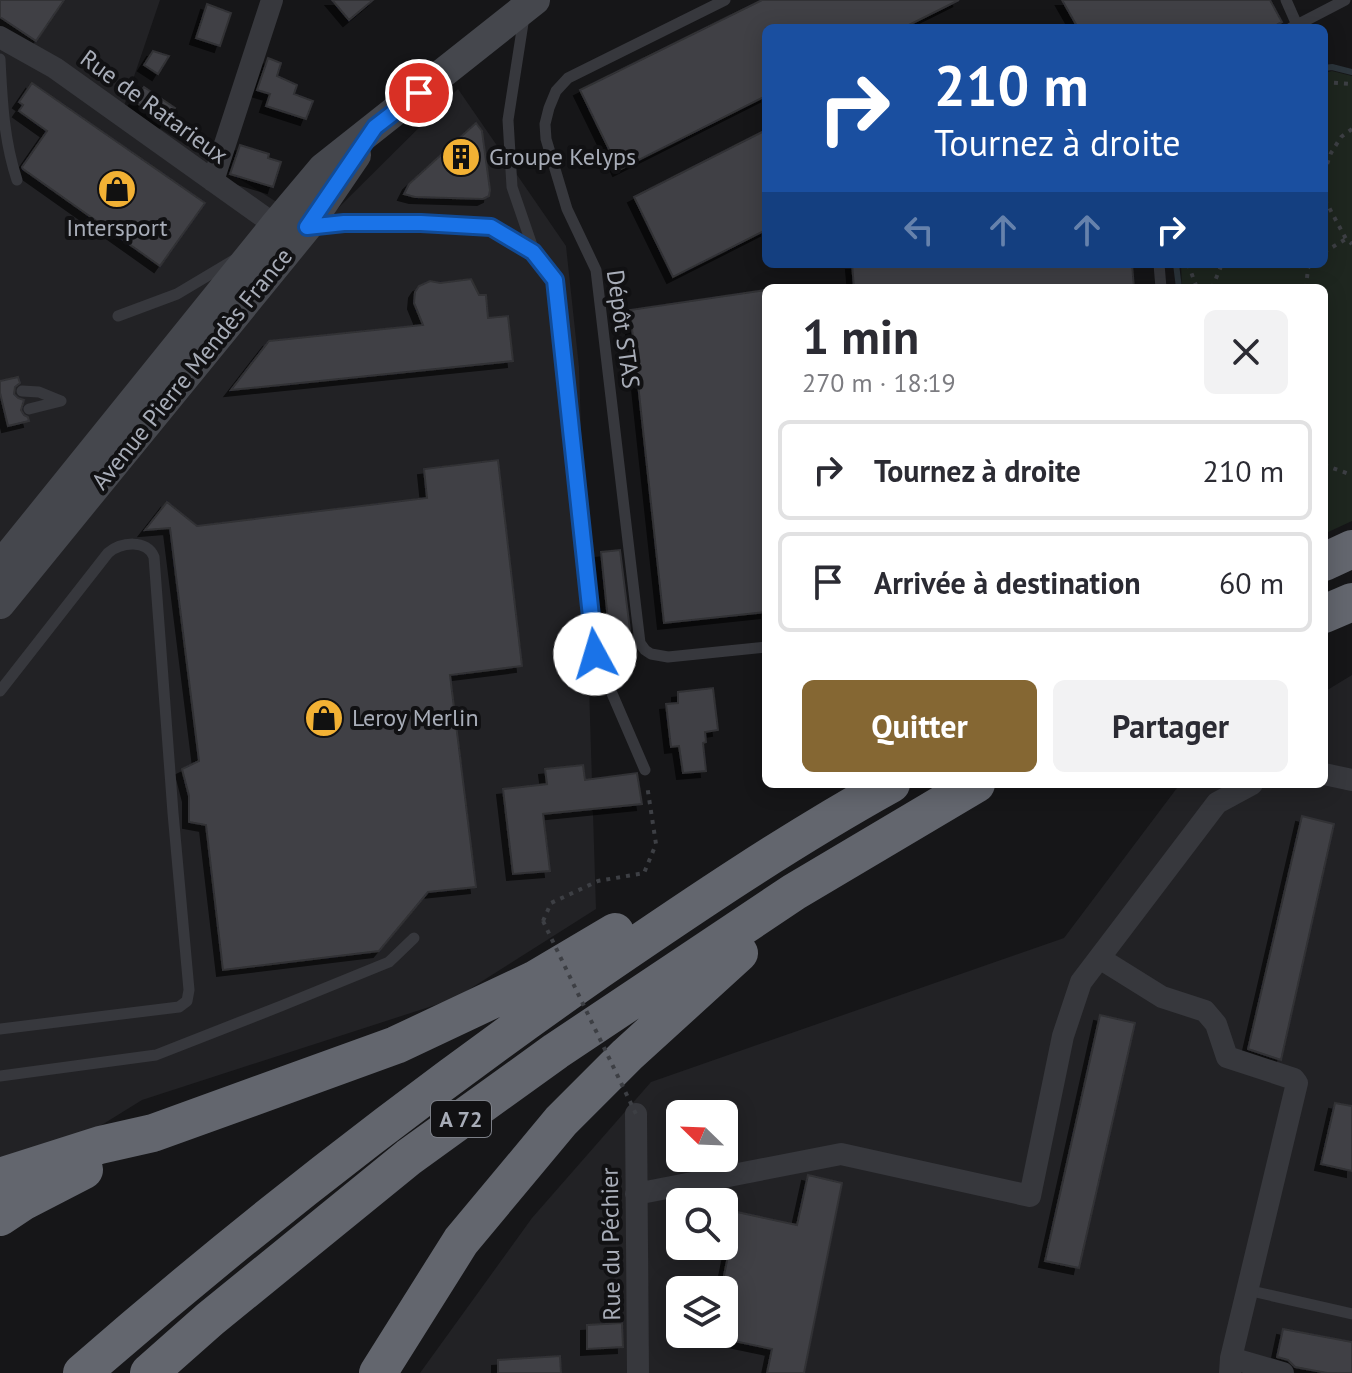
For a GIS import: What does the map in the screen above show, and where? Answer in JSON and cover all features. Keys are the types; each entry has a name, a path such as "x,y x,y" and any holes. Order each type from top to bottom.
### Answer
{"highway":[{"path":"1328,560 1352,549"},
{"path":"1328,612 1352,602"},
{"name":"A 72","path":"82,1373 193,1279 376,1133 530,1018 765,859 884,788"},
{"name":"A 72","path":"149,1373 210,1319 409,1157 556,1051 794,892 969,788"},
{"path":"378,1373 461,1241 561,1121 638,1044 776,920 794,892"},
{"path":"0,1177 100,1145 153,1133 396,1045 534,980 613,932 660,929"},
{"path":"0,1217 24,1201 153,1133"}],"main road":[{"name":"Avenue Pierre Mendès France","path":"0,566 323,168 523,6"},
{"name":"Avenue Pierre Mendès France","path":"0,604 307,227 375,127"},
{"path":"0,620 73,527 105,475"}],"street":[{"path":"213,181 272,0"},
{"name":"Rue de Ratarieux","path":"0,37 55,68 213,181 265,237"},
{"path":"1328,775 1352,780"},
{"path":"636,1194 841,1154 1030,1196 1063,1036 1081,982 1217,803 1245,788"},
{"path":"1101,959 1162,997 1205,1011 1216,1024 1227,1057 1294,1079 1297,1083 1230,1366 1283,1373"},
{"name":"Rue du Péchier","path":"636,1114 638,1373"}],"lane":[{"name":"Dépôt STAS","path":"725,0 568,78 556,91 545,124 546,139 567,209 596,270 640,643 645,650 659,657 762,647"},
{"path":"1286,0 1293,24"},
{"path":"1298,24 1345,0"},
{"path":"523,6 508,120 512,187 535,256"},
{"path":"0,59 9,155 17,180"},
{"path":"307,227 344,223 491,227 533,252 555,280 595,654 645,770"},
{"path":"118,316 177,294 265,237"},
{"path":"22,391 39,392 61,401 29,409"},
{"path":"0,691 108,553 124,544 146,546 152,550 189,990 187,1001 179,1007 0,1029"},
{"path":"0,1076 156,1055 389,962 414,938"},
{"path":"1247,1290 1352,1314"}],"path":[{"path":"1328,82 1352,84"},
{"path":"1328,162 1341,137 1352,129"},
{"path":"1328,206 1346,239 1352,244"},
{"path":"1328,250 1346,239"},
{"path":"1328,466 1352,475"},
{"path":"636,1114 543,921 551,903 598,881 644,873 656,844 645,770"}],"shaded area":[{"path":"0,0 160,0 124,106 318,228 458,89 566,246 579,367 596,909 454,999 142,1100 0,1188"},
{"path":"1328,72 1352,76 1352,521 1328,532 1328,284 1182,284 1181,268 1328,268"},
{"path":"1352,675 1352,1373 420,1373 532,1218 651,1082 1064,938 1177,788 1328,788 1328,690"}],"building":[{"path":"0,0 64,0 36,41 0,17"},
{"path":"332,0 373,0 349,20"},
{"path":"762,0 959,0 911,24 762,24 762,98 619,170 580,90"},
{"path":"1062,0 1270,0 1282,22 1278,24 1076,24"},
{"path":"207,4 231,13 220,46 196,38"},
{"path":"153,51 169,56 158,74 144,65"},
{"path":"268,58 281,63 277,76 297,85 294,94 313,101 306,119 266,106 270,94 257,90"},
{"name":"Intersport","path":"32,83 205,203 160,266 23,169 47,131 19,111 23,105 19,102"},
{"path":"144,87 175,108 165,122 134,101"},
{"name":"Groupe Kelyps","path":"476,123 482,131 489,196 483,199 404,194 409,184"},
{"path":"762,132 762,232 673,277 634,197"},
{"path":"240,145 269,154 268,158 281,162 273,187 230,174"},
{"path":"852,268 1132,268 1134,284 854,284"},
{"path":"471,279 479,295 486,295 488,318 508,316 513,361 231,390 269,341 423,325 414,303 419,286 430,281 440,283"},
{"path":"762,291 762,612 664,623 630,310"},
{"path":"18,377 20,383 15,387 14,394 24,400 21,410 29,421 8,426 0,381"},
{"name":"Leroy Merlin","path":"498,460 522,666 450,675 476,887 428,892 379,951 223,970 206,825 189,822 189,796 182,769 199,761 170,528 145,530 167,502 197,526 427,498 424,469"},
{"path":"620,550 631,638 610,640 601,552"},
{"path":"713,688 718,730 705,732 706,771 683,773 679,746 671,747 666,704 678,703 678,692"},
{"path":"583,765 585,780 637,773 642,804 543,814 550,871 513,874 503,789 547,784 545,769"},
{"path":"1302,816 1334,824 1281,1060 1248,1049"},
{"path":"1100,1015 1135,1023 1079,1268 1045,1261"},
{"path":"1335,1103 1352,1106 1352,1171 1321,1164"},
{"path":"808,1175 842,1183 804,1373 767,1373 772,1349 738,1342 738,1276 724,1276 727,1260 738,1260 738,1212 797,1225"},
{"path":"622,1323 623,1347 587,1349 587,1325"},
{"path":"1283,1329 1352,1342 1352,1373 1327,1373 1295,1367 1288,1360 1277,1357"},
{"path":"560,1356 561,1373 498,1373 498,1360"}],"waterway":[{"path":"1328,68 1352,72"},
{"path":"1176,268 1178,284"}],"place":[{"name":"Groupe Kelyps","path":"461,157"},
{"name":"Intersport","path":"117,189"},
{"name":"Leroy Merlin","path":"324,718"}],"route":[{"path":"419,93 375,127 307,227 344,223 421,223 491,227 533,252 555,280 595,654"}]}
